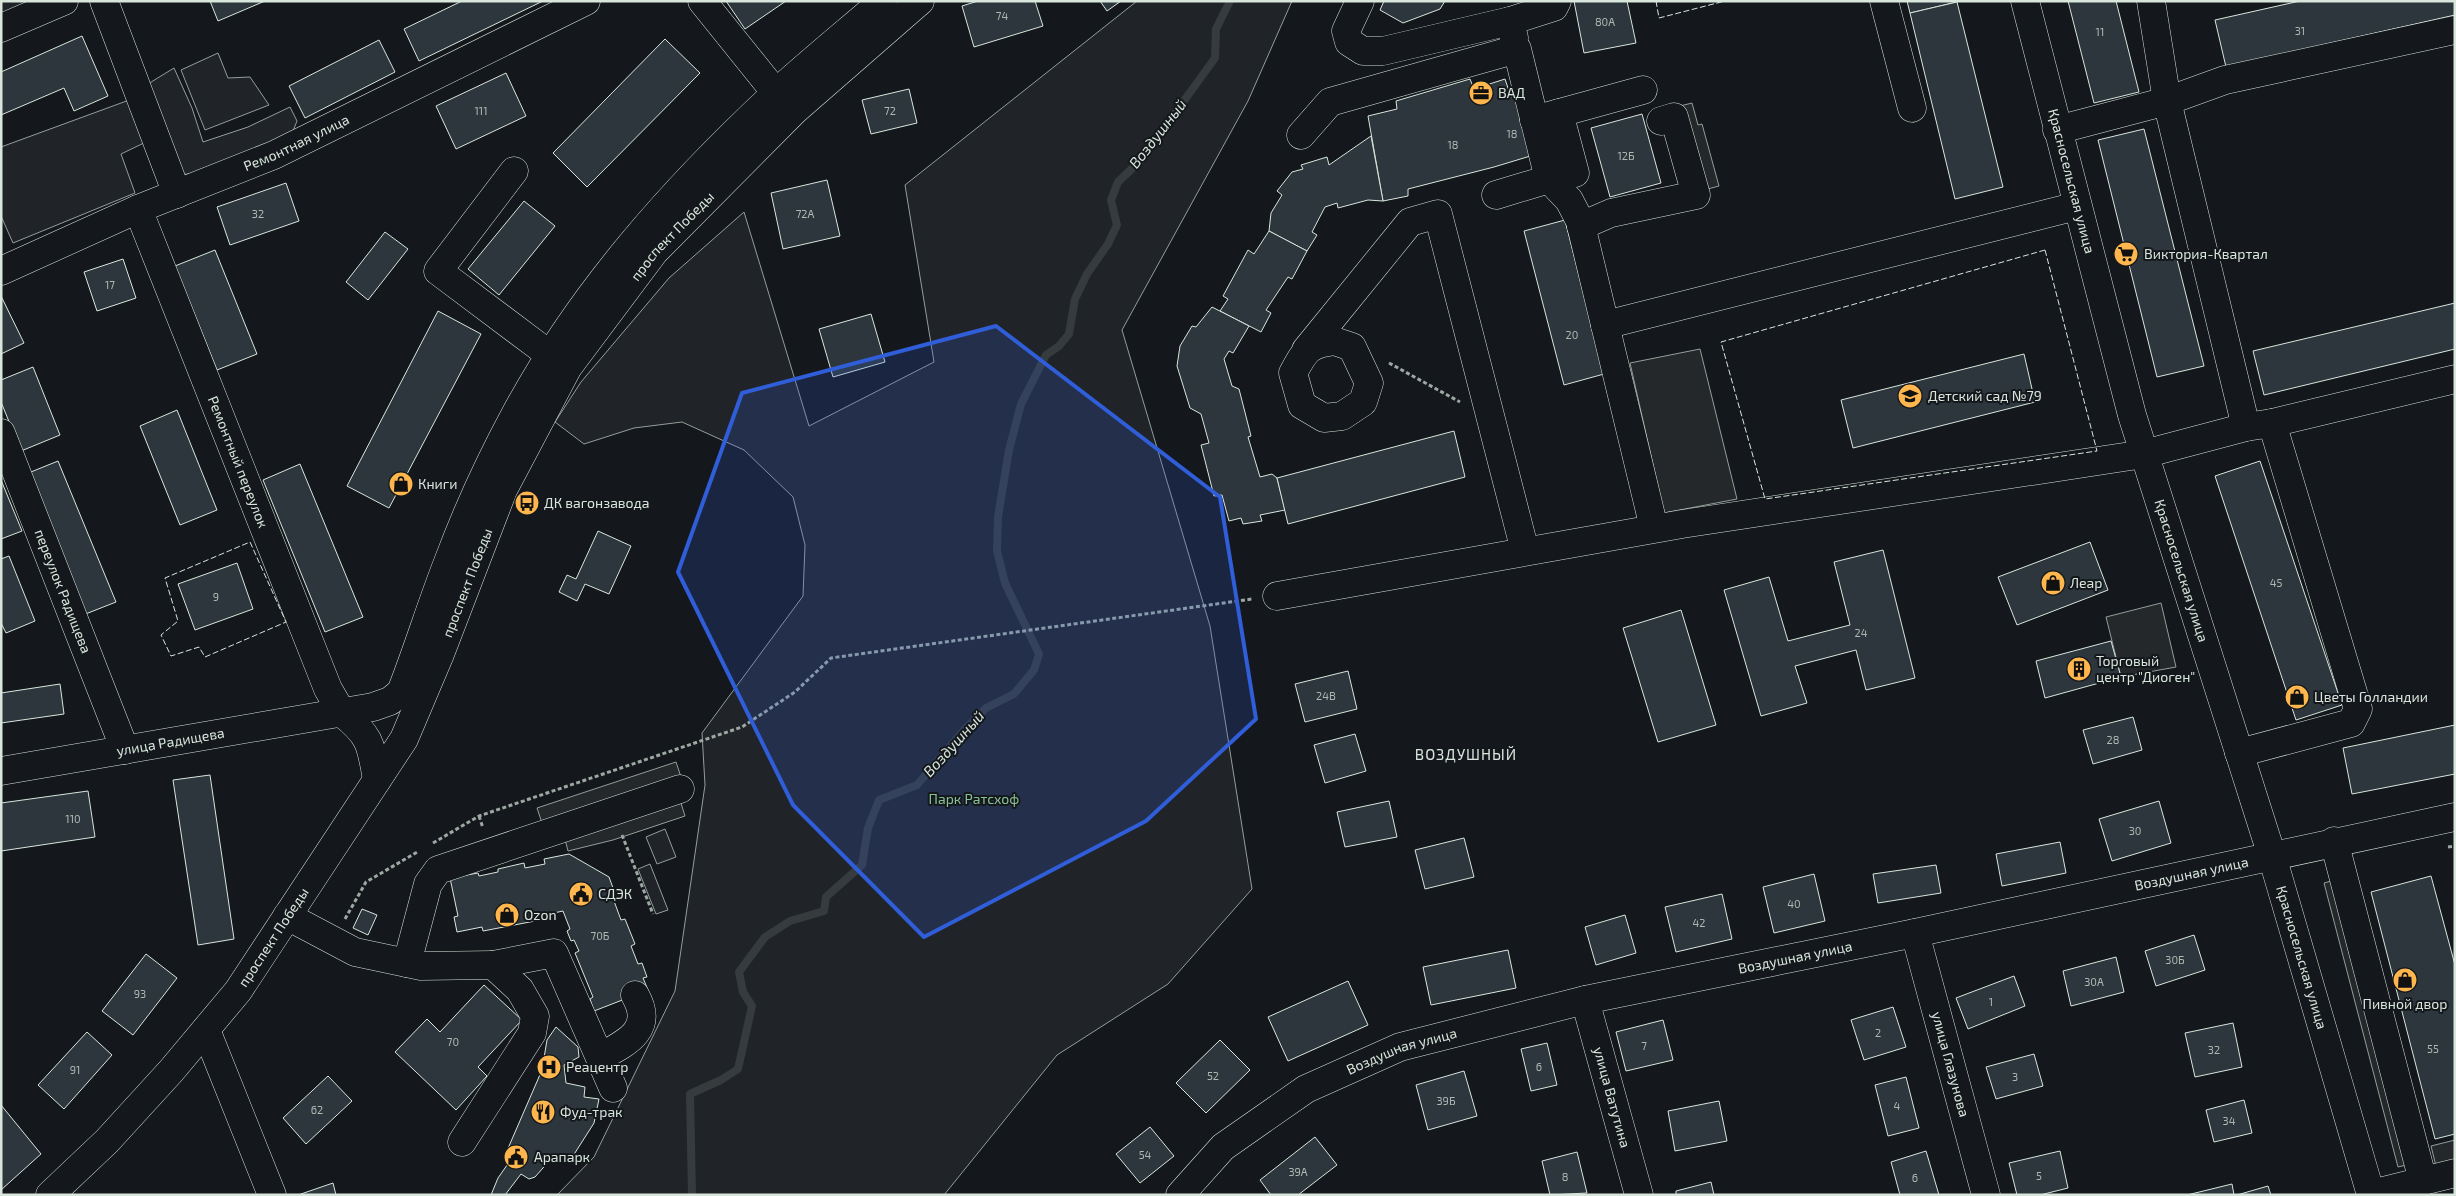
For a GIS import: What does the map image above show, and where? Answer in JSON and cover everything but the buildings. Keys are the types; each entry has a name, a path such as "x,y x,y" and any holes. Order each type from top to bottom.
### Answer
{"main road":[{"path":"1,28 64,1"},
{"path":"104,1 177,194"},
{"name":"Ремонтная улица","path":"1,271 138,209 274,155 586,1"},
{"path":"702,1 776,93"},
{"name":"проспект Победы","path":"406,680 448,561 484,476 515,414 550,355 591,295 647,224 776,93 883,1"},
{"name":"проспект Победы","path":"50,1195 107,1141 206,1030 238,991 404,739 440,654 503,490 568,367 654,252 795,110 920,1"},
{"path":"1360,1 1346,31 1349,42 1363,51 1383,51 1510,21 1554,7 1557,1"},
{"path":"1884,1 1912,108"},
{"name":"Красносельская улица","path":"2025,1 2057,130 2144,454 2272,856 2371,1195"},
{"path":"2150,1 2167,101 2259,425 2358,709 2351,723 2240,753"},
{"path":"1510,21 1516,49 1575,173"},
{"path":"2057,130 2167,101 2225,80 2455,30"},
{"path":"1300,135 1330,102 1516,49"},
{"path":"1547,116 1643,90"},
{"path":"1547,116 1549,179 1570,200 1580,226 1654,528"},
{"path":"1580,226 1610,213 1696,195 1674,117 1661,121"},
{"path":"514,171 438,271 550,355"},
{"path":"1496,194 1549,179"},
{"path":"1605,325 2077,206"},
{"name":"Ремонтный переулок","path":"138,209 328,689 342,712"},
{"path":"1306,350 1410,222 1438,214 1525,551"},
{"path":"1277,596 1654,528 2144,454 2455,379"},
{"name":"переулок Радищева","path":"1,433 125,750"},
{"name":"улица Радищева","path":"1,771 373,707 390,701 401,692 406,680"},
{"path":"342,712 361,728 371,748 377,780"},
{"path":"407,963 428,884 438,870 680,789"},
{"name":"Воздушная улица","path":"1180,1195 1223,1147 1306,1089 1400,1047 1585,1000 1915,933 2455,817"},
{"path":"2334,842 2423,1181"},
{"path":"286,916 355,952 421,966 493,965 554,953 613,1088"},
{"name":"улица Глазунова","path":"1915,933 1986,1195"},
{"path":"462,1142 532,1033 535,1016 520,990 493,965"},
{"path":"600,1057 635,1036 642,1020 639,1002 635,995"},
{"name":"улица Ватутина","path":"1585,1000 1639,1195"},
{"path":"206,1030 272,1195"},
{"path":"2371,1195 2455,1173"}],"path":[{"path":"1383,359 1491,419"},
{"path":"432,843 479,816 742,727 795,692 831,658 1277,596"},
{"path":"613,812 652,914"},
{"path":"333,941 366,882 424,848"}],"highlighted area":[{"path":"996,326 1220,497 1256,719 1146,821 924,937 793,805 678,572 742,393"}],"green space":[{"path":"1,1 37,1 1,16"},
{"name":"Парк Ратсхоф","path":"1137,1 1292,1 1248,101 1122,330 1210,626 1252,889 1168,984 1057,1055 944,1195 557,1195 594,1157 675,991 705,785 702,733 803,596 805,545 793,497 744,450 682,422 634,428 584,444 555,422 581,382 669,278 744,212 809,426 934,362 905,185"},
{"path":"218,53 228,78 250,77 269,105 205,130 181,70"},
{"path":"174,68 192,108 203,142 248,127 290,107 297,121 291,136 204,171 182,175 143,87"},
{"path":"132,99 146,142 121,154 135,193 13,243 1,216 1,147"},
{"path":"665,829 676,857 657,864 646,837"},
{"path":"650,864 668,910 656,914 638,869"}],"shaded area":[{"path":"1692,103 1698,125 1702,124 1719,186 1704,190 1676,107"},
{"path":"1700,349 1737,499 1664,513 1630,363"},
{"path":"2161,603 2176,667 2121,677 2106,617"},
{"path":"676,762 682,780 543,826 537,808"},
{"path":"680,800 685,816 613,840 568,851 564,835"},
{"path":"2339,879 2414,1163 2398,1167 2324,883"},
{"path":"2455,1140 2455,1161 2436,1166 2431,1146"}],"waterway":[{"name":"Воздушный","path":"692,1195 690,1094 721,1080 738,1069 752,1006 743,992 739,972 765,937 790,921 824,911 826,897 862,865 868,828 879,800 917,785 965,729 986,708 1014,694 1034,670 1039,654 1005,583 997,551 998,517 1009,450 1021,404 1046,355 1059,346 1069,334 1075,299 1087,274 1108,244 1117,225 1111,200 1118,182 1141,160 1215,58 1216,29 1230,1"}],"fence":[{"path":"1656,1 1659,18 1725,1"},
{"path":"2045,250 2097,451 1765,499 1721,342 2045,250"},
{"path":"250,542 286,622 205,657 199,647 171,656 161,635 178,621 165,578 250,542"}],"place":[{"name":"ВАД","path":"1481,93"},
{"name":"Виктория-Квартал","path":"2126,254"},
{"name":"Детский сад №79","path":"1910,396"},
{"name":"Книги","path":"401,484"},
{"name":"ДК вагонзавода","path":"527,503"},
{"name":"Леар","path":"2053,583"},
{"name":"Торговый центр \"Диоген\"","path":"2079,669"},
{"name":"Цветы Голландии","path":"2297,697"},
{"name":"СДЭК","path":"581,894"},
{"name":"Ozon","path":"507,915"},
{"name":"Пивной двор","path":"2405,980"},
{"name":"Реацентр","path":"549,1067"},
{"name":"Фуд-трак","path":"543,1112"},
{"name":"Арапарк","path":"516,1157"}],"district":[{"name":"ВОЗДУШНЫЙ","path":"1466,755"}]}
